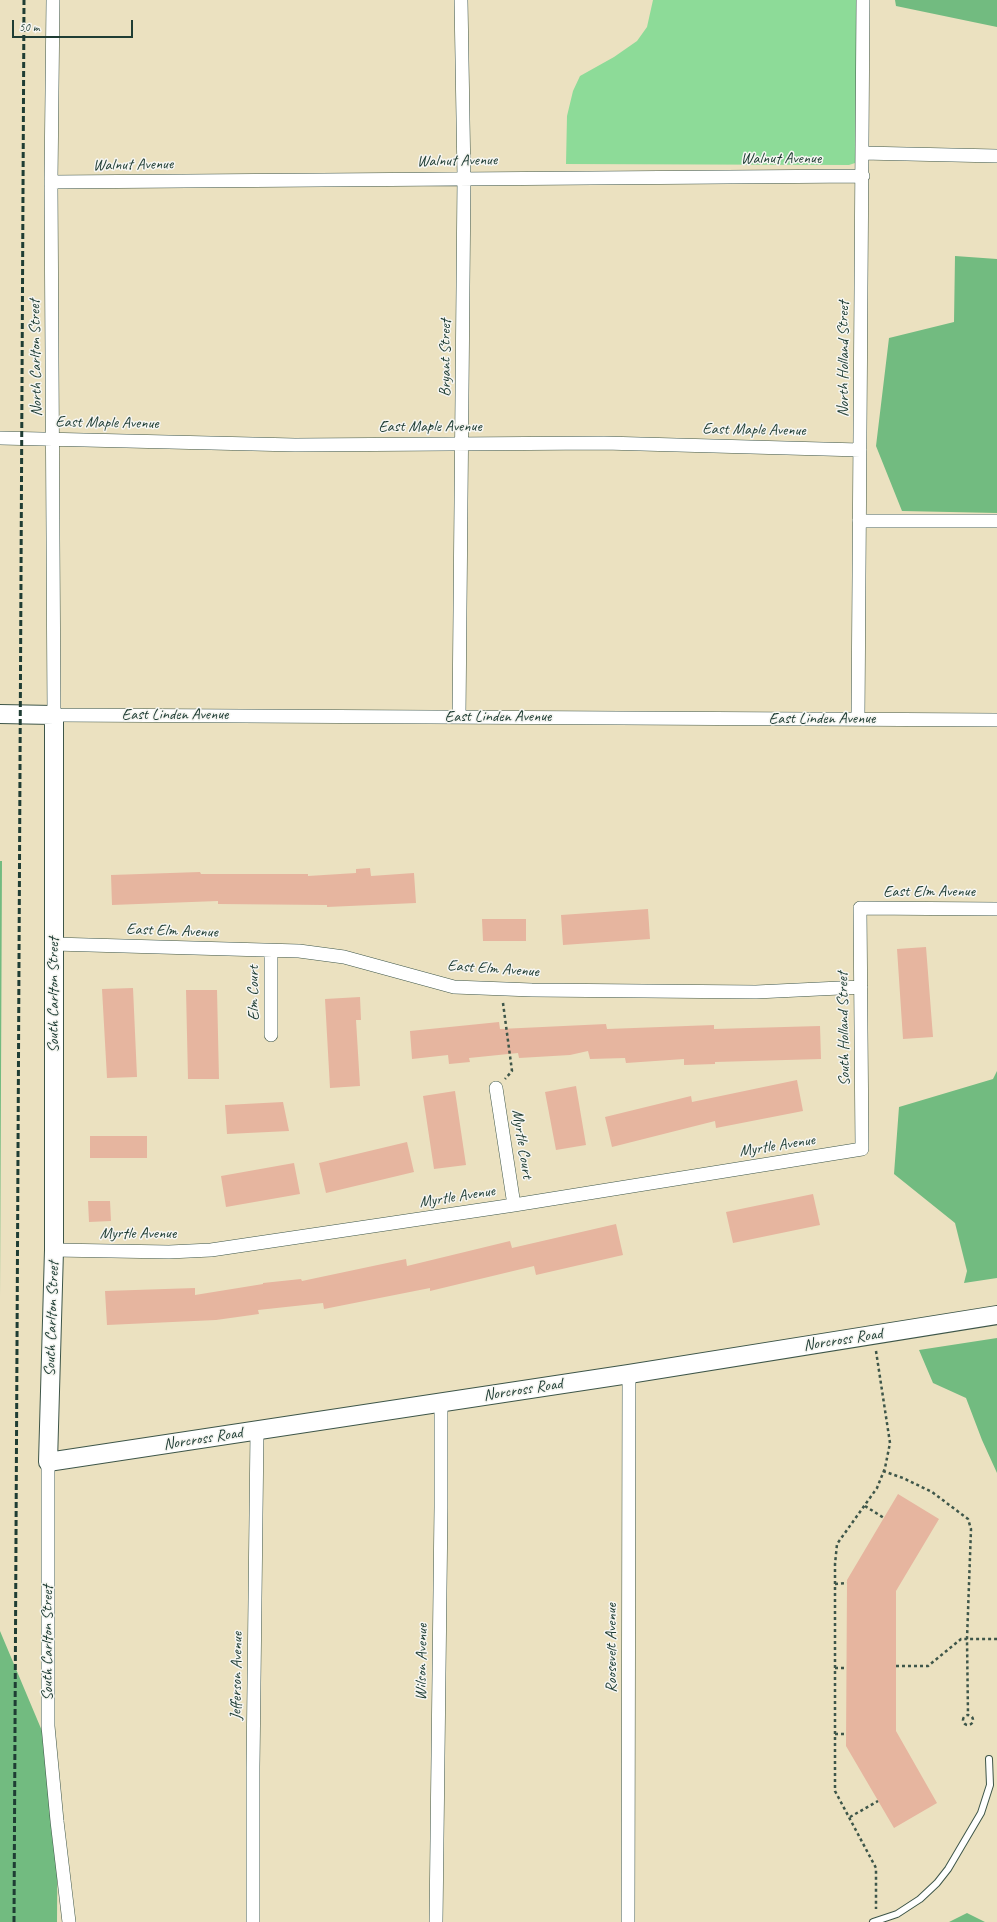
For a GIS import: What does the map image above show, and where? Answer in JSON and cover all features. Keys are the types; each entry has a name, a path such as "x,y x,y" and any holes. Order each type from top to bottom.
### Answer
{"street":[{"name":"North Carlton Street","path":"53,0 52,182 54,715"},
{"name":"Bryant Street","path":"459,717 463,444 464,178 461,0"},
{"name":"North Holland Street","path":"858,719 863,176 863,0"},
{"path":"862,153 997,156"},
{"name":"Walnut Avenue","path":"52,182 863,176"},
{"name":"East Maple Avenue","path":"0,438 295,445 604,443 860,450"},
{"path":"859,521 997,522"},
{"name":"East Linden Avenue","path":"0,714 997,720"},
{"name":"South Carlton Street","path":"54,715 54,1250 48,1462 48,1726 69,1922"},
{"name":"East Elm Avenue","path":"860,908 997,909"},
{"name":"South Holland Street","path":"860,908 862,1149"},
{"name":"East Elm Avenue","path":"54,944 299,951 344,957 454,987 502,989 756,992 861,986"},
{"name":"Elm Court","path":"271,950 271,1034"},
{"name":"Myrtle Court","path":"496,1088 514,1205"},
{"name":"Myrtle Avenue","path":"54,1250 169,1252 211,1250 514,1205 862,1149"},
{"name":"Norcross Road","path":"48,1462 629,1374 997,1315"},
{"name":"Roosevelt Avenue","path":"628,1922 629,1374"},
{"name":"Wilson Avenue","path":"436,1922 441,1403"},
{"name":"Jefferson Avenue","path":"253,1922 253,1767 257,1431"}],"lane":[{"path":"874,1922 897,1914 920,1899 937,1883 948,1869 981,1812 990,1786 989,1759"}],"path":[{"path":"496,1088 512,1071 502,989"},
{"path":"874,1922 876,1868 850,1816 835,1791 835,1584 837,1544 877,1488 890,1443 875,1348"},
{"path":"883,1471 903,1478 932,1492 964,1515 970,1524 967,1639 968,1715 973,1721 971,1724 966,1725 963,1718 968,1715"},
{"path":"865,1506 884,1518"},
{"path":"835,1584 847,1583"},
{"path":"896,1666 928,1666 961,1639 997,1640"},
{"path":"835,1668 847,1668"},
{"path":"835,1734 846,1734"},
{"path":"850,1816 878,1801"}],"green space":[{"path":"653,0 859,0 858,162 849,165 566,164 567,116 573,91 580,76 614,57 637,41 647,27"},
{"path":"895,0 997,0 997,27 896,6"},
{"path":"955,256 997,259 997,513 902,511 876,446 889,338 954,322"},
{"path":"0,861 2,861 0,1296"},
{"path":"997,1071 997,1278 964,1283 967,1271 955,1223 894,1174 899,1107 993,1079"},
{"path":"997,1338 997,1473 982,1440 966,1398 933,1383 919,1350"},
{"path":"0,1631 58,1769 57,1922 0,1922"},
{"path":"967,1913 985,1922 949,1922"}],"building":[{"path":"370,868 371,876 414,873 416,903 327,907 327,905 218,904 218,901 112,905 111,875 200,872 201,874 308,874 308,876 356,873 356,869"},
{"path":"648,909 650,939 563,945 561,915"},
{"path":"482,919 526,919 526,941 483,941"},
{"path":"926,947 933,1037 903,1039 897,949"},
{"path":"133,988 137,1077 107,1078 102,989"},
{"path":"186,990 217,990 219,1079 188,1079"},
{"path":"360,997 361,1020 356,1020 360,1086 330,1088 325,999"},
{"path":"499,1022 500,1029 606,1024 607,1029 714,1025 714,1029 820,1026 821,1059 715,1062 715,1064 684,1065 684,1059 626,1063 625,1058 590,1059 588,1051 570,1055 519,1058 518,1053 469,1058 470,1062 449,1064 448,1055 412,1059 410,1031"},
{"path":"797,1080 803,1111 716,1128 715,1121 612,1147 605,1117 691,1096 692,1102"},
{"path":"576,1086 586,1145 556,1150 545,1092"},
{"path":"455,1091 466,1165 434,1169 423,1096"},
{"path":"283,1102 289,1131 227,1134 225,1105"},
{"path":"90,1136 147,1136 147,1158 90,1158"},
{"path":"407,1142 414,1172 326,1193 319,1163"},
{"path":"294,1163 300,1194 226,1207 221,1176"},
{"path":"813,1194 820,1225 733,1243 726,1212"},
{"path":"88,1201 110,1201 111,1221 89,1222"},
{"path":"616,1224 623,1255 536,1275 534,1266 430,1291 430,1288 324,1309 323,1303 258,1310 259,1314 216,1320 107,1325 105,1291 195,1288 195,1295 263,1283 301,1279 302,1281 406,1259 407,1266 510,1241 512,1248"},
{"path":"898,1494 939,1519 896,1591 896,1731 937,1803 894,1828 846,1746 847,1580"}],"railway":[{"path":"14,1922 24,0"}]}
